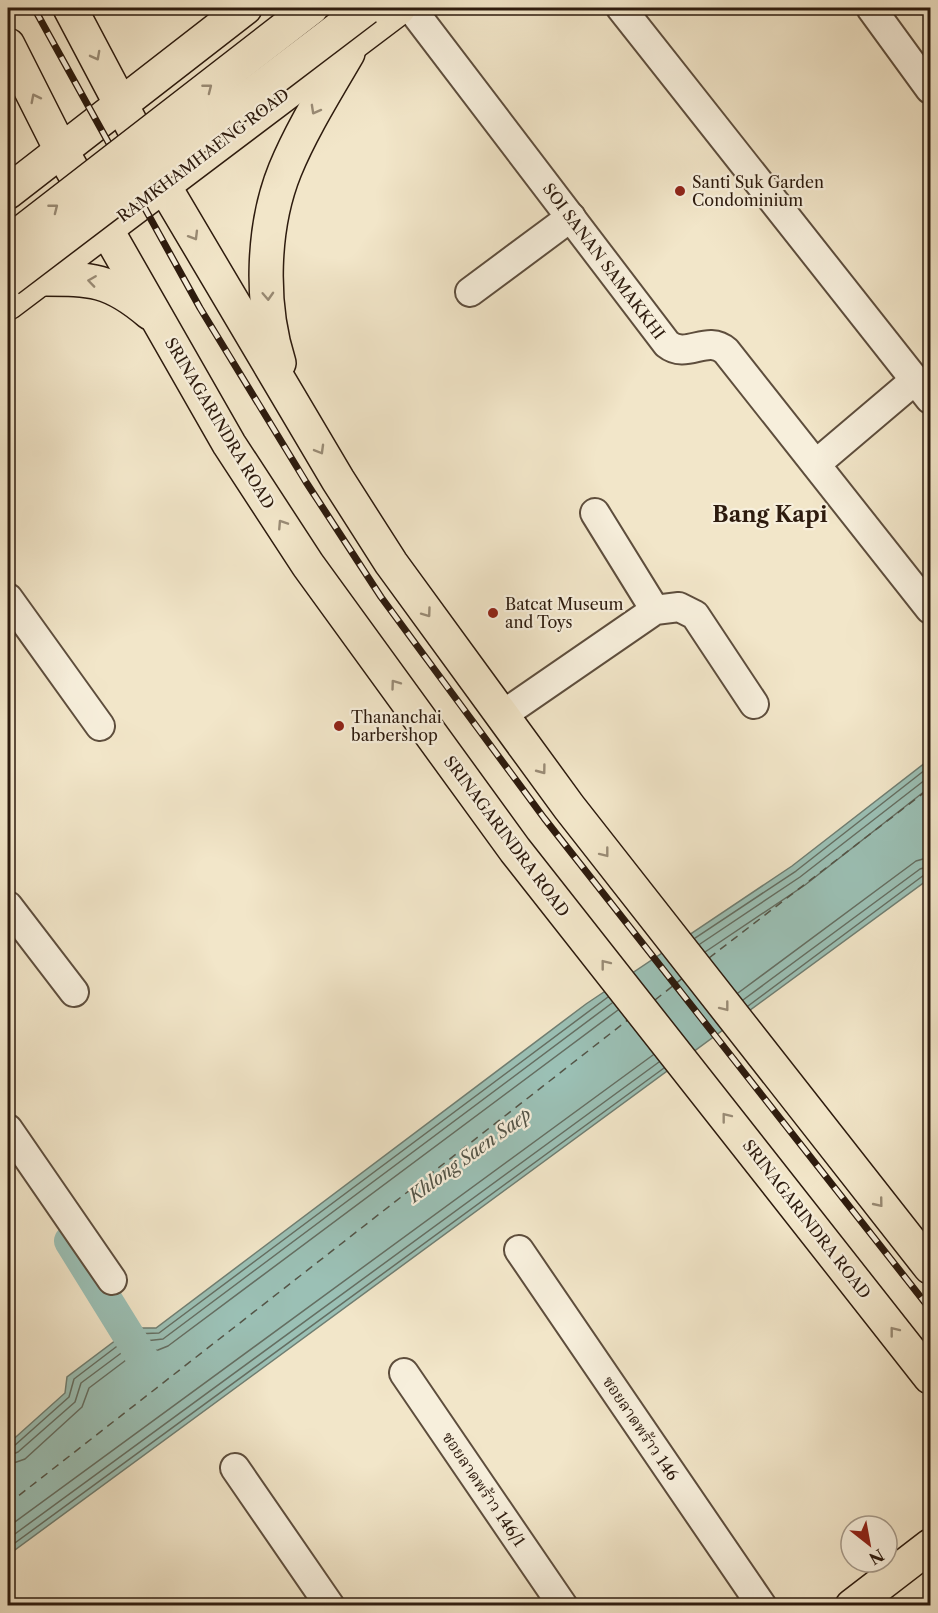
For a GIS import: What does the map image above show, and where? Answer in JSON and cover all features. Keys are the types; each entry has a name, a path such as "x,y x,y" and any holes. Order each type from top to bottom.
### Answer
{"main road":[{"path":"70,8 164,186 290,399 391,563 569,807 842,1158 925,1250"},
{"path":"8,243 311,8"},
{"name":"RAMKHAMHAENG ROAD","path":"8,303 23,279 366,8"},
{"name":"RAMKHAMHAENG ROAD","path":"23,279 164,186 399,8"},
{"path":"8,192 122,105 238,10"},
{"path":"290,399 272,342 268,275 272,215 285,171 302,134 355,41"},
{"name":"SRINAGARINDRA ROAD","path":"8,45 61,150 229,444 308,565 515,850 930,1377"},
{"path":"23,279 99,282 117,288 159,320"},
{"path":"852,1605 930,1546"},
{"path":"881,1605 930,1570"}],"street":[{"name":"SOI SANAN SAMAKKHI","path":"411,8 667,344 674,350 682,351 708,343 719,345 930,609"},
{"path":"621,8 923,389 816,464"},
{"path":"871,8 930,89"},
{"path":"470,292 571,217"},
{"path":"594,513 655,610"},
{"path":"8,598 100,726"},
{"path":"501,716 655,610 679,607 695,615 754,704"},
{"path":"8,906 74,992"},
{"path":"8,1130 112,1280"},
{"name":"ซอยลาดพร้าว 146","path":"519,1250 762,1605"},
{"name":"ซอยลาดพร้าว 146/1","path":"404,1373 563,1605"},
{"path":"235,1468 330,1605"}],"water":[{"name":"Khlong Saen Saep","path":"930,759 930,878 8,1555 8,1444 65,1393 67,1377 132,1328 156,1328 586,1004 792,866"}],"waterway":[{"path":"70,1241 148,1367"}],"ferry route":[{"path":"709,958 930,788"},
{"path":"655,1000 684,977"},
{"path":"8,1504 629,1019"}],"railway":[{"path":"34,8 200,308 306,482 381,597 544,818 930,1309"}],"place":[{"name":"Santi Suk Garden Condominium","path":"680,191"},
{"name":"Batcat Museum and Toys","path":"493,613"},
{"name":"Thananchai barbershop","path":"339,726"}],"district":[{"name":"Bang Kapi","path":"770,514"}]}
